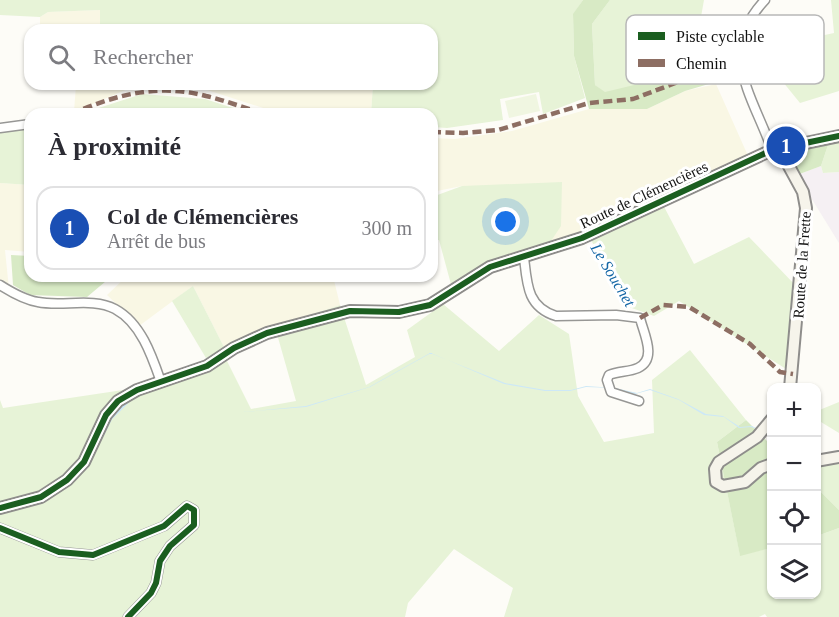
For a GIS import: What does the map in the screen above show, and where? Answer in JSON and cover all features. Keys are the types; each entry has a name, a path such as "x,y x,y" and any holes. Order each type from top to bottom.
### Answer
{"street":[{"path":"755,15 765,0"},
{"path":"746,84 775,149"},
{"path":"0,128 24,125"},
{"name":"Route de Clémencières","path":"0,507 41,497 67,480 84,462 106,415 118,401 137,390 207,366 234,348 267,333 340,312 399,312 420,309 435,303 483,270 582,238 775,149 839,136"},
{"name":"Route de la Frette","path":"775,149 803,192 806,208 790,383"},
{"path":"524,257 528,292 540,309 556,316 616,315 640,318 648,351 646,361 638,368 609,375 606,380 611,392 639,402"},
{"path":"0,285 37,302 114,308 129,319 137,330 154,361 161,382"},
{"path":"767,425 757,437 719,462 715,469 716,482 723,486 737,484 767,466"},
{"path":"821,460 839,457"},
{"path":"0,528 48,548 93,555 164,526 187,506 194,510 194,525 170,546 160,561 151,593 128,617"}],"shaded area":[{"path":"100,10 100,24 40,24 40,17 48,12"},
{"path":"716,84 749,158 545,250 462,186 438,191 438,138 455,139 512,131 589,109 647,109 685,91"},
{"path":"76,90 125,90 83,108 74,108"},
{"path":"207,90 373,90 371,108 263,108"},
{"path":"821,166 823,173 839,172 839,243 797,175"},
{"path":"0,183 24,185 24,252 5,250 9,289 0,281"},
{"path":"121,282 334,282 340,305 275,327 225,349 193,286 139,326 107,295"}],"green space":[{"path":"0,0 583,0 573,15 574,56 585,98 543,114 539,92 500,99 503,120 447,128 438,127 438,108 371,108 373,90 438,90 438,24 100,24 100,10 48,12 40,17 0,15"},
{"path":"583,0 610,0 592,24 595,85 605,92 638,84 709,84 685,91 647,109 589,109 574,56 573,14"},
{"path":"610,0 704,0 701,15 626,15 626,84 644,84 605,93 595,85 592,24"},
{"path":"831,0 839,0 839,91 800,103 785,84 824,84 824,35 834,33"},
{"path":"142,94 205,99 233,108 99,108"},
{"path":"536,94 540,111 509,118 505,101"},
{"path":"24,128 24,185 0,183 0,132"},
{"path":"839,140 839,172 823,173 821,166 829,142"},
{"path":"829,142 821,166 797,175 787,163 795,147"},
{"path":"562,182 561,226 545,250 452,288 438,240 438,195 462,186"},
{"path":"660,199 694,264 749,237 798,288 794,374 679,301 654,316 629,307 587,233"},
{"path":"11,255 24,256 24,282 105,282 87,297 30,295 13,285"},
{"path":"193,286 225,349 206,358 172,301"},
{"path":"443,304 499,351 539,315 569,334 578,396 604,442 654,433 652,380 690,350 746,420 717,442 740,555 767,549 767,599 821,599 821,535 839,528 839,617 767,617 765,614 759,617 504,617 513,588 454,549 408,603 405,617 0,617 0,400 3,408 123,390 227,361 251,409 296,401 275,327 340,305 366,385 415,357 407,330"},
{"path":"839,402 839,433 821,422 821,409"},
{"path":"746,420 767,441 767,549 740,556 717,442"},
{"path":"839,452 839,510 821,492 821,457"},
{"path":"821,492 839,510 839,528 821,535"}],"water":[{"path":"431,353 370,387 306,407 242,412 306,406 369,387"},
{"path":"447,360 505,383 545,390 571,390 586,386 615,388 637,393 650,389 678,399 706,414 723,416 740,427 752,426 760,430 751,427 739,428 724,417 704,415 679,400 650,390 635,394 613,388 586,387 570,391 545,391 504,384"}],"waterway":[{"path":"101,439 111,419 129,401"}],"marked path":[{"path":"438,132 498,130 589,103 633,99 673,84"},
{"path":"86,108 104,101 154,91 188,92 247,108"},
{"path":"640,318 663,305 689,307 750,344 780,372 793,374"}],"cycle path":[{"path":"0,508 41,497 67,480 84,462 106,415 118,401 137,390 207,366 234,348 267,333 350,311 399,312 430,305 490,267 582,238 772,150 839,136"},
{"path":"0,528 59,552 93,555 164,526 187,506 194,510 194,525 170,546 160,561 156,583 151,593 128,617"}],"place":[{"name":"Col de Clémencières","path":"786,146"}],"water label":[{"name":"Le Souchet","path":"613,275"}]}
